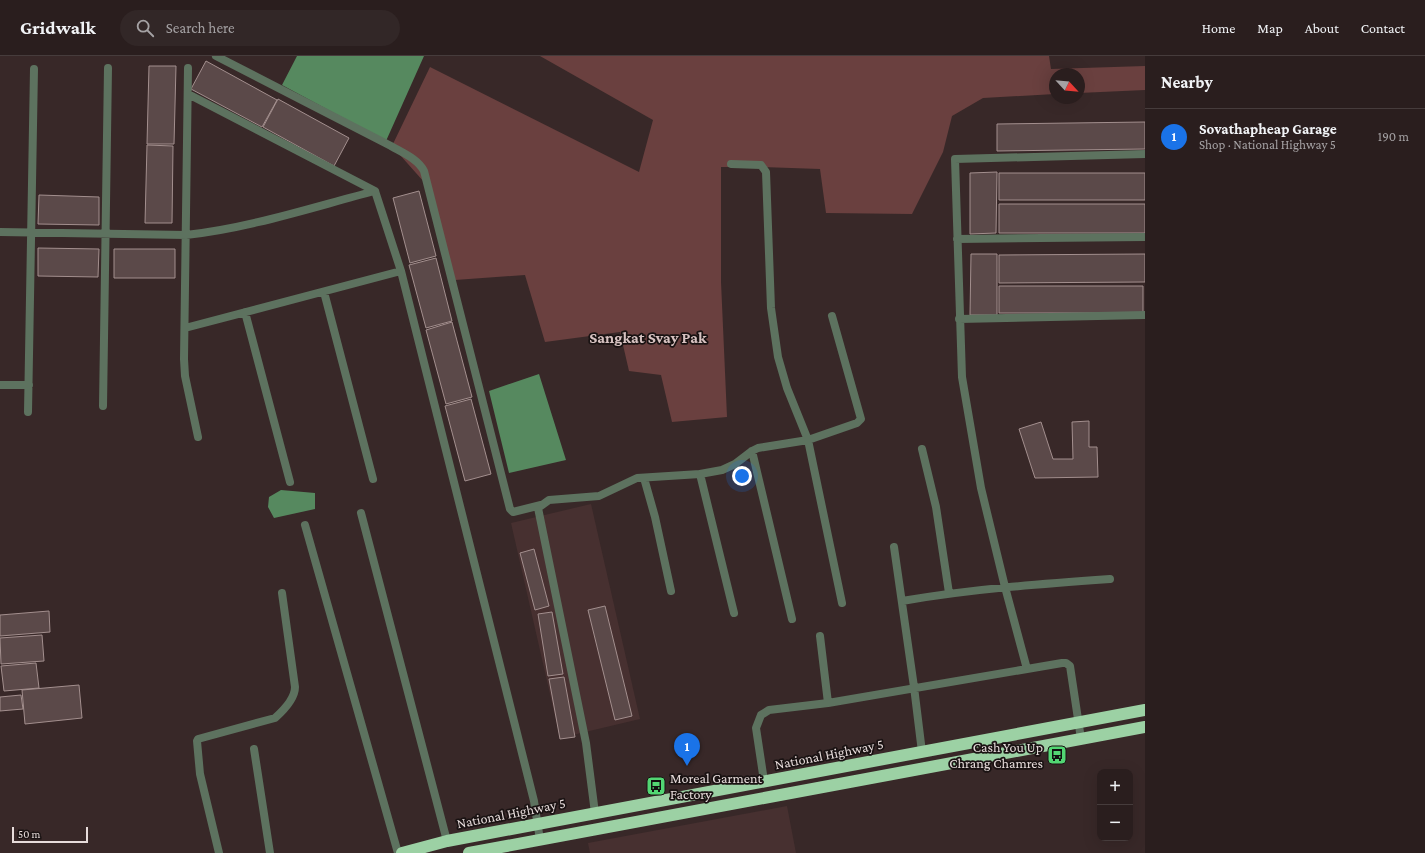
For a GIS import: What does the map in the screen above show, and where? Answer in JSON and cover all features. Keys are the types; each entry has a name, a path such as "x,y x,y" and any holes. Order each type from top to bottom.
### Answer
{"highway":[{"name":"National Highway 5","path":"402,853 447,841 1145,710"},
{"path":"469,853 1145,727"},
{"path":"746,785 749,801"},
{"path":"635,805 639,822"}],"street":[{"path":"216,56 391,146 422,166 510,509 513,512 541,505 549,500 599,496 637,478 700,474 722,470 728,468 758,448 808,440 857,423 861,420 832,316"},
{"path":"103,406 108,68"},
{"path":"188,68 184,359 185,376 198,437"},
{"path":"28,412 34,69"},
{"path":"188,94 375,191 401,271 534,801 540,840"},
{"path":"1027,669 981,488 962,377 955,159 1145,154"},
{"path":"731,164 761,165 766,172 771,308 778,357 787,388 808,440 842,603"},
{"path":"0,232 186,235 238,227 375,191"},
{"path":"957,239 1145,237"},
{"path":"185,328 401,271"},
{"path":"324,292 373,479"},
{"path":"246,312 290,482"},
{"path":"959,319 1145,315"},
{"path":"0,385 28,385"},
{"path":"922,449 936,507 949,593"},
{"path":"752,451 792,619"},
{"path":"700,474 734,614"},
{"path":"644,478 655,517 671,591"},
{"path":"541,505 538,508 539,514 586,743 595,813"},
{"path":"361,513 447,841"},
{"path":"306,525 398,853"},
{"path":"894,547 922,752"},
{"path":"902,601 949,593 1005,587 1110,579"},
{"path":"219,853 200,774 197,741 198,739 275,718 286,707 291,699 295,687 282,593"},
{"path":"820,636 828,703"},
{"path":"764,781 756,728 761,715 769,710 828,703 914,687 1062,663 1066,663 1070,666 1081,739"},
{"path":"254,749 270,853"}],"shaded area":[{"path":"297,56 424,56 386,141 282,85"},
{"path":"540,56 1049,56 1051,68 1049,68 1049,94 983,98 952,116 943,152 912,214 826,213 820,169 721,167 721,282 727,417 672,422 661,375 629,371 620,332 545,342 525,275 455,280 432,191 392,146 430,67 639,172 653,120"},
{"path":"1145,66 1145,90 1085,93 1085,68 1082,68"},
{"path":"539,374 566,460 509,473 489,391"},
{"path":"281,490 315,493 315,509 274,518 268,507 269,497"},
{"path":"591,504 640,719 560,738 511,523"},
{"path":"787,806 796,853 590,853 588,843"}],"building":[{"path":"206,61 277,100 262,127 191,89"},
{"path":"149,66 176,66 174,144 147,144"},
{"path":"278,99 349,138 334,166 263,127"},
{"path":"1145,122 1145,149 997,151 997,124"},
{"path":"147,145 173,146 172,223 145,223"},
{"path":"997,172 996,233 970,234 970,173"},
{"path":"999,173 1145,173 1145,200 999,200"},
{"path":"419,191 436,256 410,263 393,198"},
{"path":"39,195 99,197 99,225 38,224"},
{"path":"999,204 1145,204 1145,233 999,233"},
{"path":"38,248 99,249 98,277 38,276"},
{"path":"114,249 175,249 175,278 114,278"},
{"path":"971,254 997,254 997,315 970,315"},
{"path":"1145,254 1145,282 999,283 999,255"},
{"path":"436,258 452,321 426,328 409,265"},
{"path":"999,286 1143,286 1143,313 999,313"},
{"path":"452,322 472,397 446,404 426,330"},
{"path":"471,399 491,474 465,481 445,406"},
{"path":"1089,421 1089,447 1097,447 1098,477 1035,478 1019,429 1041,422 1053,459 1073,459 1072,422"},
{"path":"534,549 549,606 535,610 520,553"},
{"path":"605,606 632,716 615,720 588,610"},
{"path":"49,611 50,632 0,636 0,615"},
{"path":"552,612 563,674 548,676 538,614"},
{"path":"42,635 44,661 1,664 0,638"},
{"path":"36,663 39,688 4,691 1,666"},
{"path":"564,677 575,737 560,739 549,679"},
{"path":"79,685 82,718 25,724 22,690"},
{"path":"21,695 23,709 0,711 0,697"}],"place":[{"name":"Cash You Up Chrang Chamres","path":"1057,755"},
{"name":"Sovathapheap Garage","path":"687,766"},
{"name":"Moreal Garment Factory","path":"656,786"}],"district":[{"name":"Sangkat Svay Pak","path":"648,337"}]}
